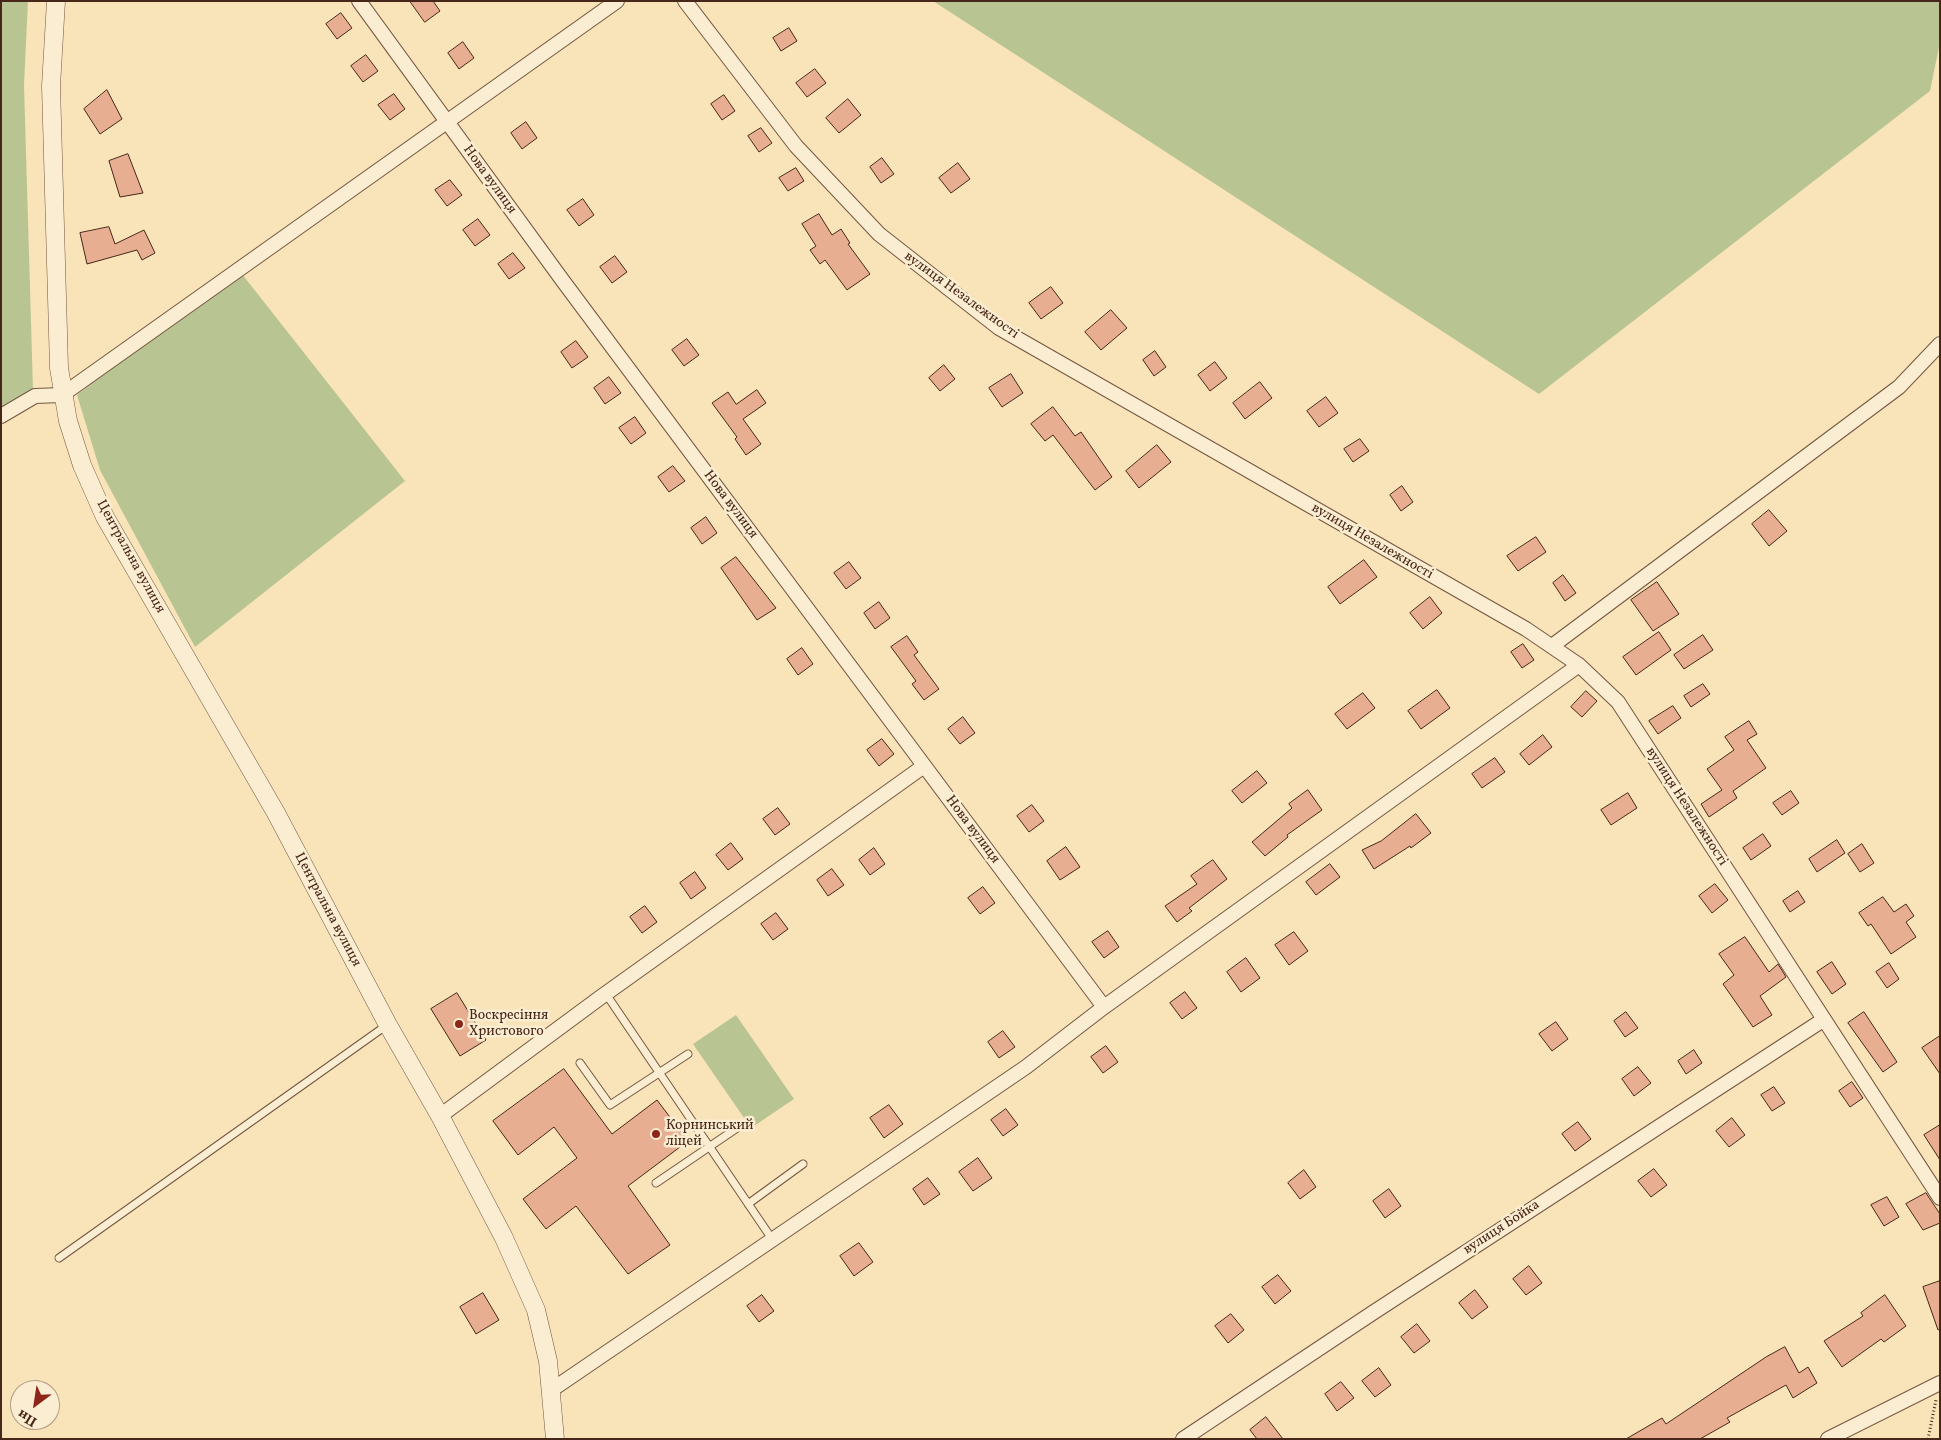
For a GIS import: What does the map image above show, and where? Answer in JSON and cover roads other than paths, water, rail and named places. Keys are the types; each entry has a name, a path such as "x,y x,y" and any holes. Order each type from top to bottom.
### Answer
{"street":[{"name":"Центральна вулиця","path":"56,1 51,96 58,340 62,395 82,465 106,517 276,813 388,1025 440,1116 504,1238 536,1310 548,1361 555,1439"},
{"name":"Нова вулиця","path":"359,1 1104,1007"},
{"path":"1,416 35,396 62,395 616,1"},
{"name":"вулиця Незалежності","path":"687,2 796,146 879,234 999,328 1526,629 1579,664 1618,702 1940,1198"},
{"path":"1552,646 1899,387 1940,344"},
{"path":"550,1392 1026,1067 1104,1007 1579,664"},
{"path":"440,1116 606,994 924,766"},
{"name":"вулиця Бойка","path":"1183,1439 1374,1312 1823,1020"},
{"path":"1828,1439 1939,1387"}],"lane":[{"path":"606,994 772,1240"},
{"path":"60,1258 388,1025"},
{"path":"580,1063 610,1106 688,1054"},
{"path":"656,1183 737,1128"},
{"path":"748,1204 803,1164"}],"place":[{"name":"Воскресіння Христового","path":"459,1024"},
{"name":"Корнинський ліцей","path":"656,1134"}]}
